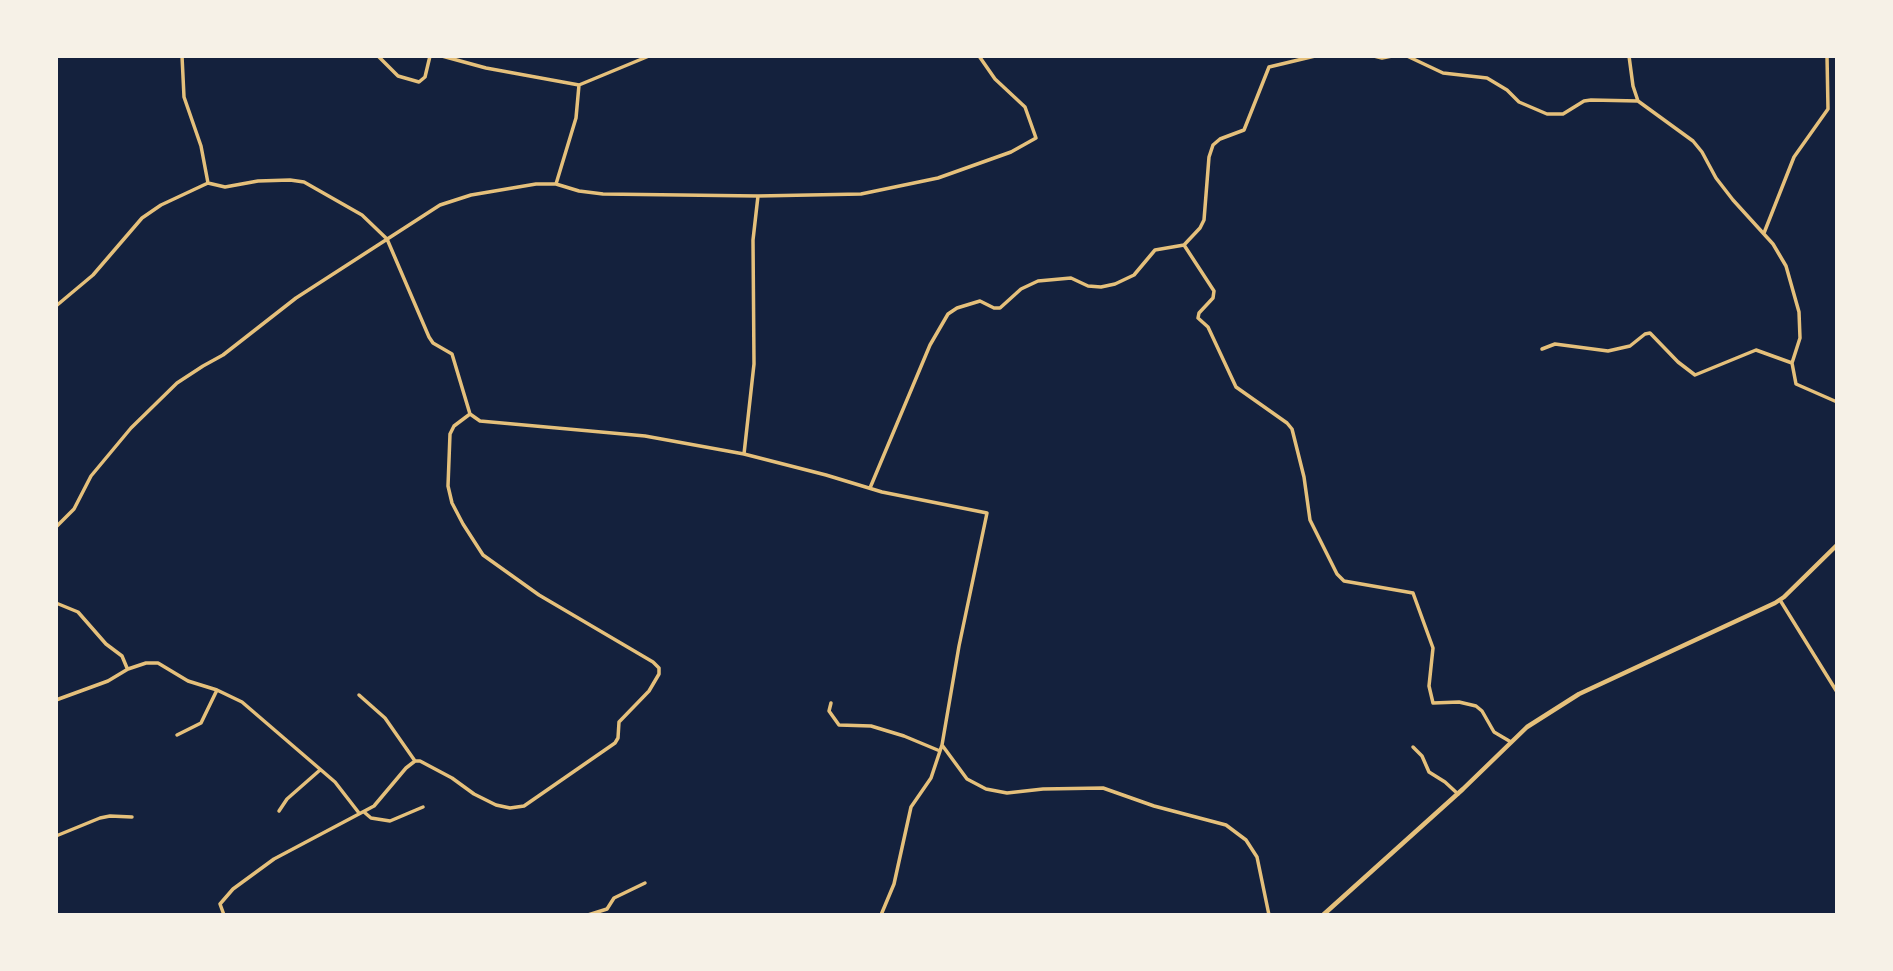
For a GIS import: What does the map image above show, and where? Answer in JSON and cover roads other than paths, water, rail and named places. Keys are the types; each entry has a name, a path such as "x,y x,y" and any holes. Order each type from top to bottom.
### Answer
{"street":[{"path":"182,56 184,97 201,146 208,183"},
{"path":"378,56 398,76 419,82 425,77 430,56"},
{"path":"442,56 479,66 579,85 649,56"},
{"path":"56,527 74,509 91,476 131,428 177,383 223,355 296,298 430,211 457,199 527,185 556,184 603,194 758,196 861,194 938,178 1011,152 1036,138 1025,107 995,79 979,56"},
{"path":"869,489 930,345 948,314 957,308 980,301 1000,308 1021,289 1038,281 1071,278 1088,286 1115,284 1134,275 1155,250 1184,245 1204,220 1209,157 1213,145 1220,139 1244,130 1269,67 1315,56"},
{"path":"1374,56 1392,56"},
{"path":"1407,56 1444,73 1487,78 1531,109 1547,114 1563,114 1584,101 1638,101 1693,141 1716,178 1764,233 1786,266 1799,312 1800,338 1792,363 1796,384 1837,402"},
{"path":"1629,56 1638,101"},
{"path":"1764,233 1794,157 1828,109 1828,56"},
{"path":"556,184 576,118 579,85"},
{"path":"56,306 93,275 142,218 161,205 208,183 225,187 258,181 304,182 362,215 387,239 429,337 433,343 452,354 470,414 480,421 489,424 645,436 744,454 869,489 987,513 958,646 942,745 928,785 911,807 894,884 881,915"},
{"path":"744,454 754,364 753,240 758,196"},
{"path":"1184,245 1214,291 1213,298 1199,313 1198,318 1208,327 1236,387 1292,429 1304,477 1310,520 1337,574 1347,582 1413,593 1433,648 1429,686 1433,703 1452,701 1476,706 1494,732 1511,742"},
{"path":"1542,349 1555,344 1608,351 1630,346 1650,333 1695,375 1756,350 1792,363"},
{"path":"224,915 220,904 233,889 274,859 374,806 390,785 415,761 421,761 496,805 510,808 524,806 615,743 619,722 649,691 659,674 659,668 653,662 522,584 493,563 477,547 452,503 448,486 450,434 454,426 470,414"},
{"path":"1324,915 1458,794 1527,727 1567,700 1780,600 1837,545"},
{"path":"1780,600 1837,692"},
{"path":"56,603 78,612 106,644 121,656 128,669"},
{"path":"56,700 108,681 128,669 146,663 158,663 188,681 217,690 242,702 342,789 362,813 371,818 390,821 423,807"},
{"path":"177,735 201,723 217,690"},
{"path":"359,695 384,718 415,761"},
{"path":"831,703 829,711 839,725 871,726 940,751"},
{"path":"942,745 967,779 986,789 1007,793 1103,788 1154,806 1226,825 1246,840 1257,857 1269,915"},
{"path":"1413,747 1422,756 1429,772 1458,794"},
{"path":"279,811 287,799 320,770"},
{"path":"56,836 100,818 132,817"},
{"path":"588,915 607,909 614,898 645,883"}]}
